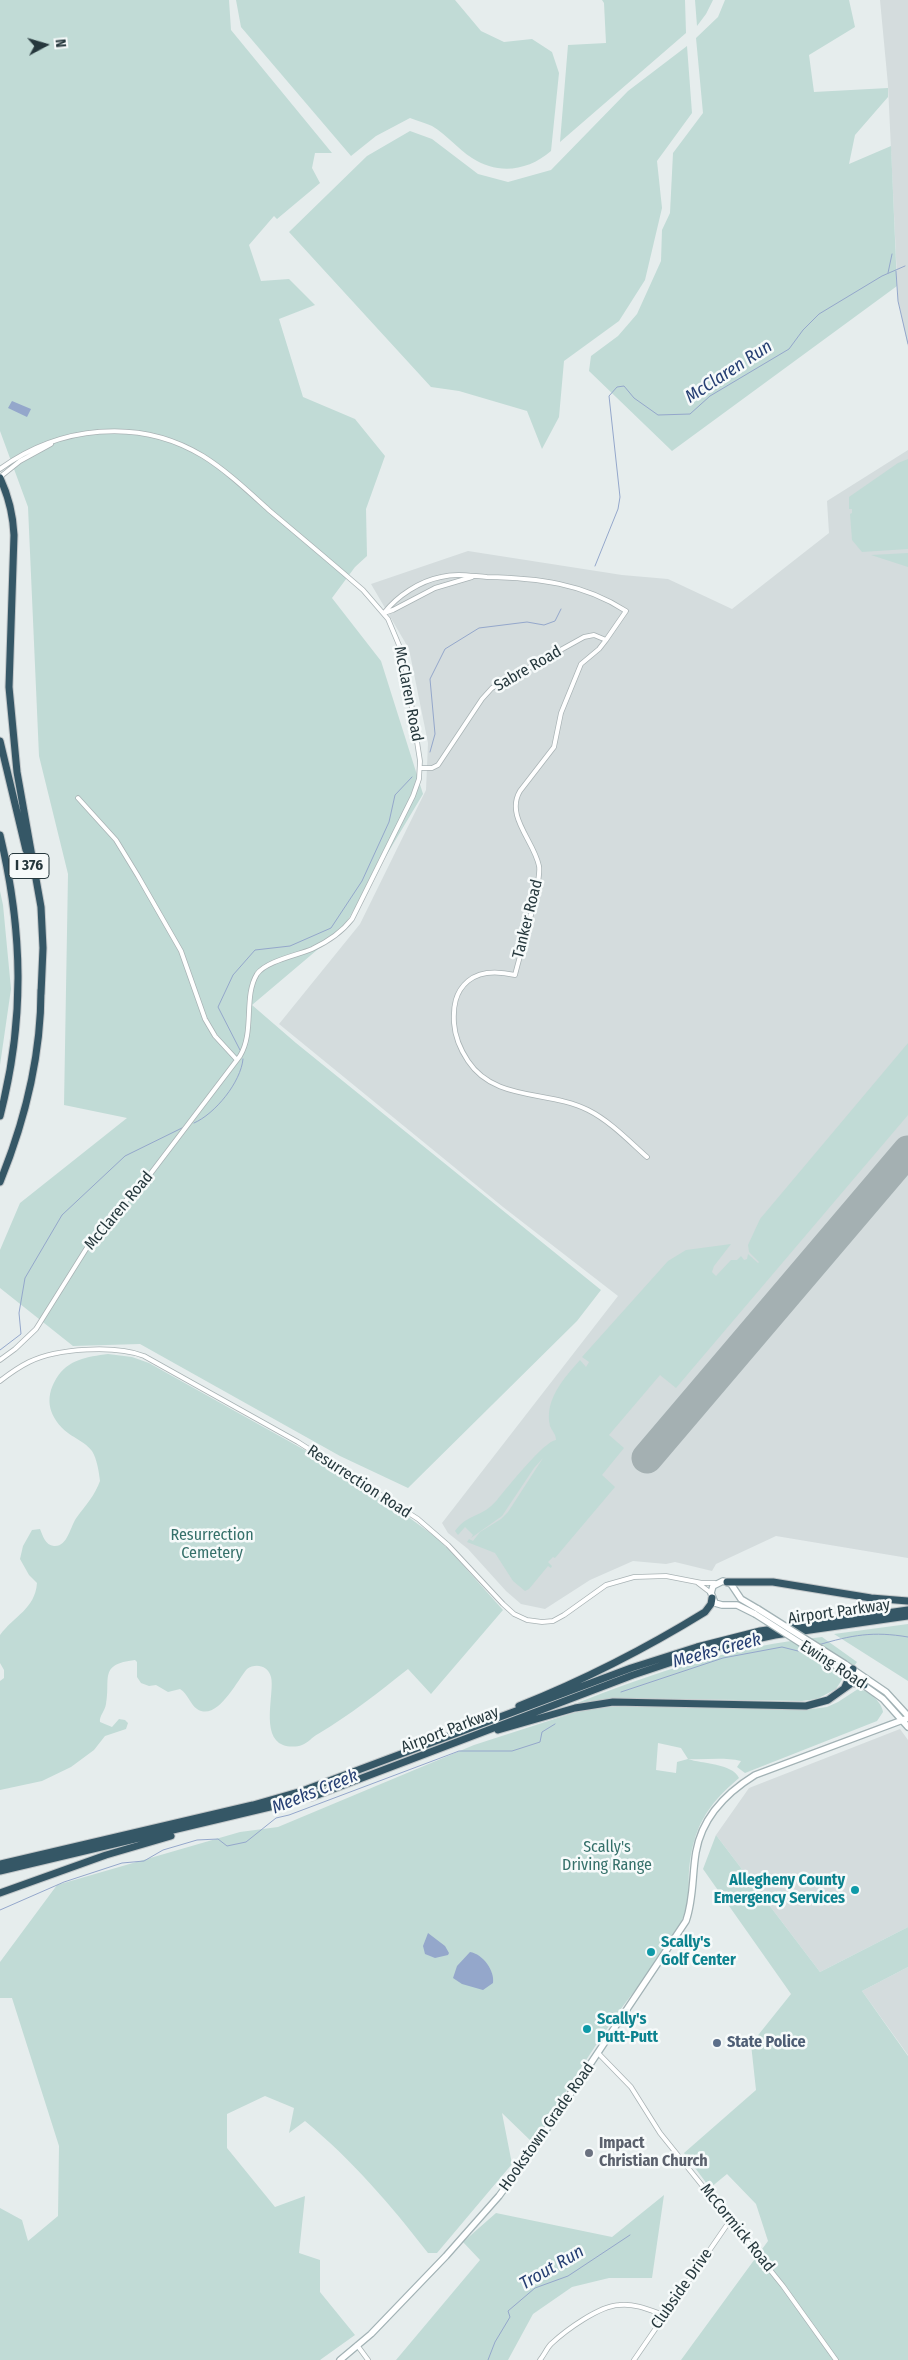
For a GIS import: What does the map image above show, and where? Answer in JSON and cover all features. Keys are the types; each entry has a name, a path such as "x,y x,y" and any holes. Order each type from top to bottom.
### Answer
{"highway":[{"path":"0,477 9,496 13,513 14,535 9,687 17,772 41,907 43,948 41,994"},
{"name":"I 376","path":"0,741 35,892 39,929 41,994 29,1088 20,1124 0,1182"},
{"name":"I 376","path":"0,835 15,907 19,995 15,1043 0,1116"},
{"path":"727,1582 780,1583 871,1598 908,1601"},
{"path":"368,1768 559,1690 610,1667 705,1612 711,1604 712,1596"},
{"name":"Airport Parkway","path":"0,1864 266,1802 368,1768 631,1668 697,1647 760,1631 908,1610"},
{"name":"Airport Parkway","path":"0,1871 278,1806 345,1786 633,1675 697,1653 775,1635 908,1616"},
{"path":"844,1687 852,1672"},
{"path":"441,1748 595,1704 623,1701 806,1706 823,1703 854,1682 864,1684"},
{"path":"0,1893 106,1855 278,1806"},
{"path":"0,1860 83,1841 103,1839"}],"street":[{"name":"McClaren Road","path":"0,469 38,445 96,431 129,431 166,438 195,451 222,470 356,584 384,613 396,633 404,658 419,749 420,768 413,796 352,919 336,934 320,945 280,960 259,972 253,983 247,1044 237,1060 145,1181 108,1219 88,1246 36,1329 0,1360"},
{"name":"McClaren Road","path":"0,477 20,461 62,438"},
{"path":"384,613 400,598 432,579 456,574 536,579 562,584 592,594 626,611 606,640"},
{"path":"384,613 443,585 474,576"},
{"name":"Sabre Road","path":"420,768 432,768 438,765 482,699 498,684 584,637 594,635 606,640"},
{"name":"Tanker Road","path":"606,640 599,649 581,664 562,714 554,746 516,799 517,815 540,870 514,975 486,973 467,982 455,1000 454,1027 457,1041 464,1056 471,1067 484,1078 505,1088 588,1109 647,1157"},
{"path":"78,798 116,840 138,876 181,951 205,1019 215,1036 237,1060"},
{"name":"Resurrection Road","path":"0,1381 30,1361 62,1353 128,1350 144,1356 298,1442 418,1520 448,1544 514,1614 527,1620 542,1622 558,1618 606,1585 625,1579 666,1576 696,1582 716,1583"},
{"name":"Resurrection Road","path":"696,1582 712,1596"},
{"path":"712,1596 716,1583 727,1582"},
{"name":"Ewing Road","path":"727,1582 733,1586 741,1599 756,1612 886,1692 906,1718 908,1727"},
{"name":"Ewing Road","path":"712,1596 718,1605 737,1605 756,1612"},
{"name":"Ewing Road","path":"852,1672 906,1718"},
{"name":"Hookstown Grade Road","path":"340,2360 446,2256 499,2196 598,2052 686,1920 692,1905 696,1853 701,1834 706,1821 720,1802 738,1785 755,1775 906,1718"},
{"name":"McCormick Road","path":"598,2052 630,2087 660,2133 783,2286 836,2360"},
{"name":"Clubside Drive","path":"634,2360 730,2219"},
{"path":"540,2360 550,2344 594,2313 607,2307 619,2304 634,2306 664,2315"},
{"path":"357,2345 368,2360"}],"shaded area":[{"path":"880,0 908,0 908,347 898,300 888,85"},
{"path":"908,450 908,1558 776,1536 716,1564 712,1571 675,1562 666,1564 633,1561 590,1580 545,1609 521,1604 506,1591 468,1549 448,1533 442,1523 618,1296 503,1207 279,1024 360,924 426,790 428,743 409,649 371,584 468,551 622,575 668,579 732,609 829,533 827,501"},
{"path":"900,1729 908,1740 908,1927 820,1972 716,1835 749,1788"},
{"path":"908,1967 908,2055 862,1991"}],"green space":[{"path":"0,0 229,0 231,30 332,153 315,153 312,168 320,183 277,219 274,216 249,245 261,281 289,279 315,305 279,319 303,397 355,419 385,456 366,509 367,556 355,567 332,598 381,661 423,794 343,928 252,1005 296,1043 601,1290 577,1321 408,1488 340,1456 140,1344 73,1346 0,1288 0,1250 20,1203 127,1118 64,1105 68,874 39,756 28,507 0,431"},
{"path":"236,0 455,0 481,31 504,42 532,39 552,52 559,73 551,151 533,163 523,166 502,169 492,167 472,158 432,126 410,118 376,136 351,156 241,27"},
{"path":"602,0 685,0 686,33 560,142 568,45 606,43 604,3"},
{"path":"695,0 713,0 697,26"},
{"path":"725,0 849,0 855,27 809,55 814,92 888,88 888,97 855,135 849,164 891,146 897,286 672,451 589,371 591,356 618,336 637,314 661,261 662,230 670,213 673,153 703,113 696,38 718,17"},
{"path":"687,46 692,113 657,161 662,208 645,280 619,321 564,361 559,417 542,449 527,411 459,391 431,387 289,232 367,156 410,131 432,139 478,174 508,182 551,170 628,91"},
{"path":"908,459 908,549 862,552 852,540 850,514 852,509 849,509 849,497 898,463"},
{"path":"908,553 908,567 871,555"},
{"path":"0,891 11,989 0,1065"},
{"path":"908,1043 908,1115 676,1388 660,1375 609,1435 624,1448 602,1475 615,1487 555,1558 553,1557 548,1562 552,1566 551,1568 548,1566 529,1589 525,1591 513,1581 495,1553 467,1542 469,1539 473,1541 480,1532 501,1519 508,1512 543,1458 534,1468 502,1516 471,1538 473,1535 465,1527 458,1535 455,1531 465,1521 491,1506 535,1456 550,1442 556,1440 550,1426 549,1416 553,1398 562,1382 580,1360 586,1367 589,1362 582,1357 668,1261 686,1250 731,1244 714,1266 712,1272 716,1276 731,1260 737,1260 741,1256 744,1260 747,1259 748,1254 759,1262 749,1252 748,1245 760,1219"},
{"name":"Resurrection Cemetery","path":"108,1354 132,1357 149,1363 310,1453 407,1516 437,1538 503,1610 431,1694 408,1669 353,1711 306,1743 298,1746 283,1745 276,1740 272,1733 270,1723 271,1677 267,1670 261,1666 247,1669 232,1691 219,1705 212,1710 204,1712 197,1709 180,1689 168,1692 156,1685 149,1686 141,1683 137,1677 137,1662 135,1660 123,1662 111,1669 108,1674 106,1704 100,1722 112,1727 119,1719 125,1720 128,1723 126,1729 105,1736 94,1750 71,1767 42,1781 0,1790 0,1681 4,1678 4,1670 0,1663 0,1635 28,1606 37,1583 29,1575 20,1559 23,1546 32,1530 40,1529 48,1544 54,1546 63,1543 100,1481 92,1451 68,1433 56,1421 50,1408 50,1394 56,1379 66,1367 85,1358"},
{"path":"908,1624 908,1681 834,1634"},
{"path":"822,1637 857,1662 854,1666 845,1662 839,1674 843,1678 836,1689 817,1699 802,1701 614,1698 572,1705 664,1671 695,1662 757,1647"},
{"name":"Scally's Driving Range","path":"858,1689 870,1694 880,1704 883,1712 877,1721 745,1773 737,1767 741,1761 688,1759 730,1769 739,1778 710,1808 698,1830 691,1856 688,1901 675,1934 658,1962 627,2000 585,2061 533,2143 502,2113 512,2164 437,2253 428,2253 370,2184 323,2136 305,2121 289,2133 294,2108 265,2096 227,2114 227,2148 275,2207 305,2196 299,2253 320,2260 320,2292 355,2335 320,2360 0,2360 0,2208 22,2220 28,2241 58,2216 59,2146 12,1998 0,1998 0,1962 57,1885 240,1832 278,1827 474,1745 573,1713 595,1708 624,1706 812,1709 827,1707","holes":["658,1743 681,1748 688,1759 677,1762 676,1773 656,1770"]},
{"path":"716,1835 820,1972 908,1927 908,1967 862,1991 908,2056 908,2360 681,2360 768,2241 756,2204 727,2174 710,2188 684,2153 756,2090 751,2044 791,1994 703,1869"},
{"path":"664,2195 652,2278 609,2278 572,2287 533,2314 508,2360 396,2360 480,2260 463,2242 496,2213 612,2237"}],"water":[{"path":"12,401 31,409 27,417 8,408"},
{"path":"428,1933 445,1946 449,1953 448,1955 435,1958 425,1954 423,1946"},
{"path":"470,1952 475,1953 484,1960 492,1973 493,1983 483,1990 462,1984 453,1978 457,1966"}],"waterway":[{"path":"888,273 892,254"},
{"name":"McClaren Run","path":"595,566 618,509 620,497 609,396 617,387 624,386 634,398 658,415 690,414 710,396 789,349 803,330 819,314 882,276 905,266"},
{"path":"896,271 898,301 908,344"},
{"name":"McClaren Run","path":"430,752 435,734 430,679 445,649 479,628 527,622 544,625 555,621 561,609"},
{"name":"McClaren Run","path":"240,1050 218,1007 233,975 255,950 290,946 331,928 362,881 389,822 395,795 412,777"},
{"name":"McClaren Run","path":"194,1123 202,1119 226,1096 237,1077 243,1059"},
{"name":"McClaren Run","path":"0,1350 21,1334 19,1313 25,1278 62,1215 125,1156 182,1128"},
{"name":"Meeks Creek","path":"818,1645 873,1634 908,1637"},
{"name":"Meeks Creek","path":"621,1692 723,1658 782,1647 798,1651 805,1649"},
{"name":"Meeks Creek","path":"0,1910 64,1882 122,1863 144,1861 163,1850 197,1840 218,1839 227,1846 246,1842 276,1818 289,1815 459,1751 512,1751 540,1742 542,1732 555,1724"},
{"name":"Trout Run","path":"488,2360 495,2342 510,2317 508,2311 535,2288 568,2276 630,2235"}],"runway":[{"path":"647,1458 908,1151"}],"place":[{"name":"Allegheny County Emergency Services","path":"855,1890"},
{"name":"Scally's Golf Center","path":"651,1952"},
{"name":"Scally's Putt-Putt","path":"587,2029"},
{"name":"State Police","path":"717,2043"},
{"name":"Impact Christian Church","path":"589,2153"}]}
